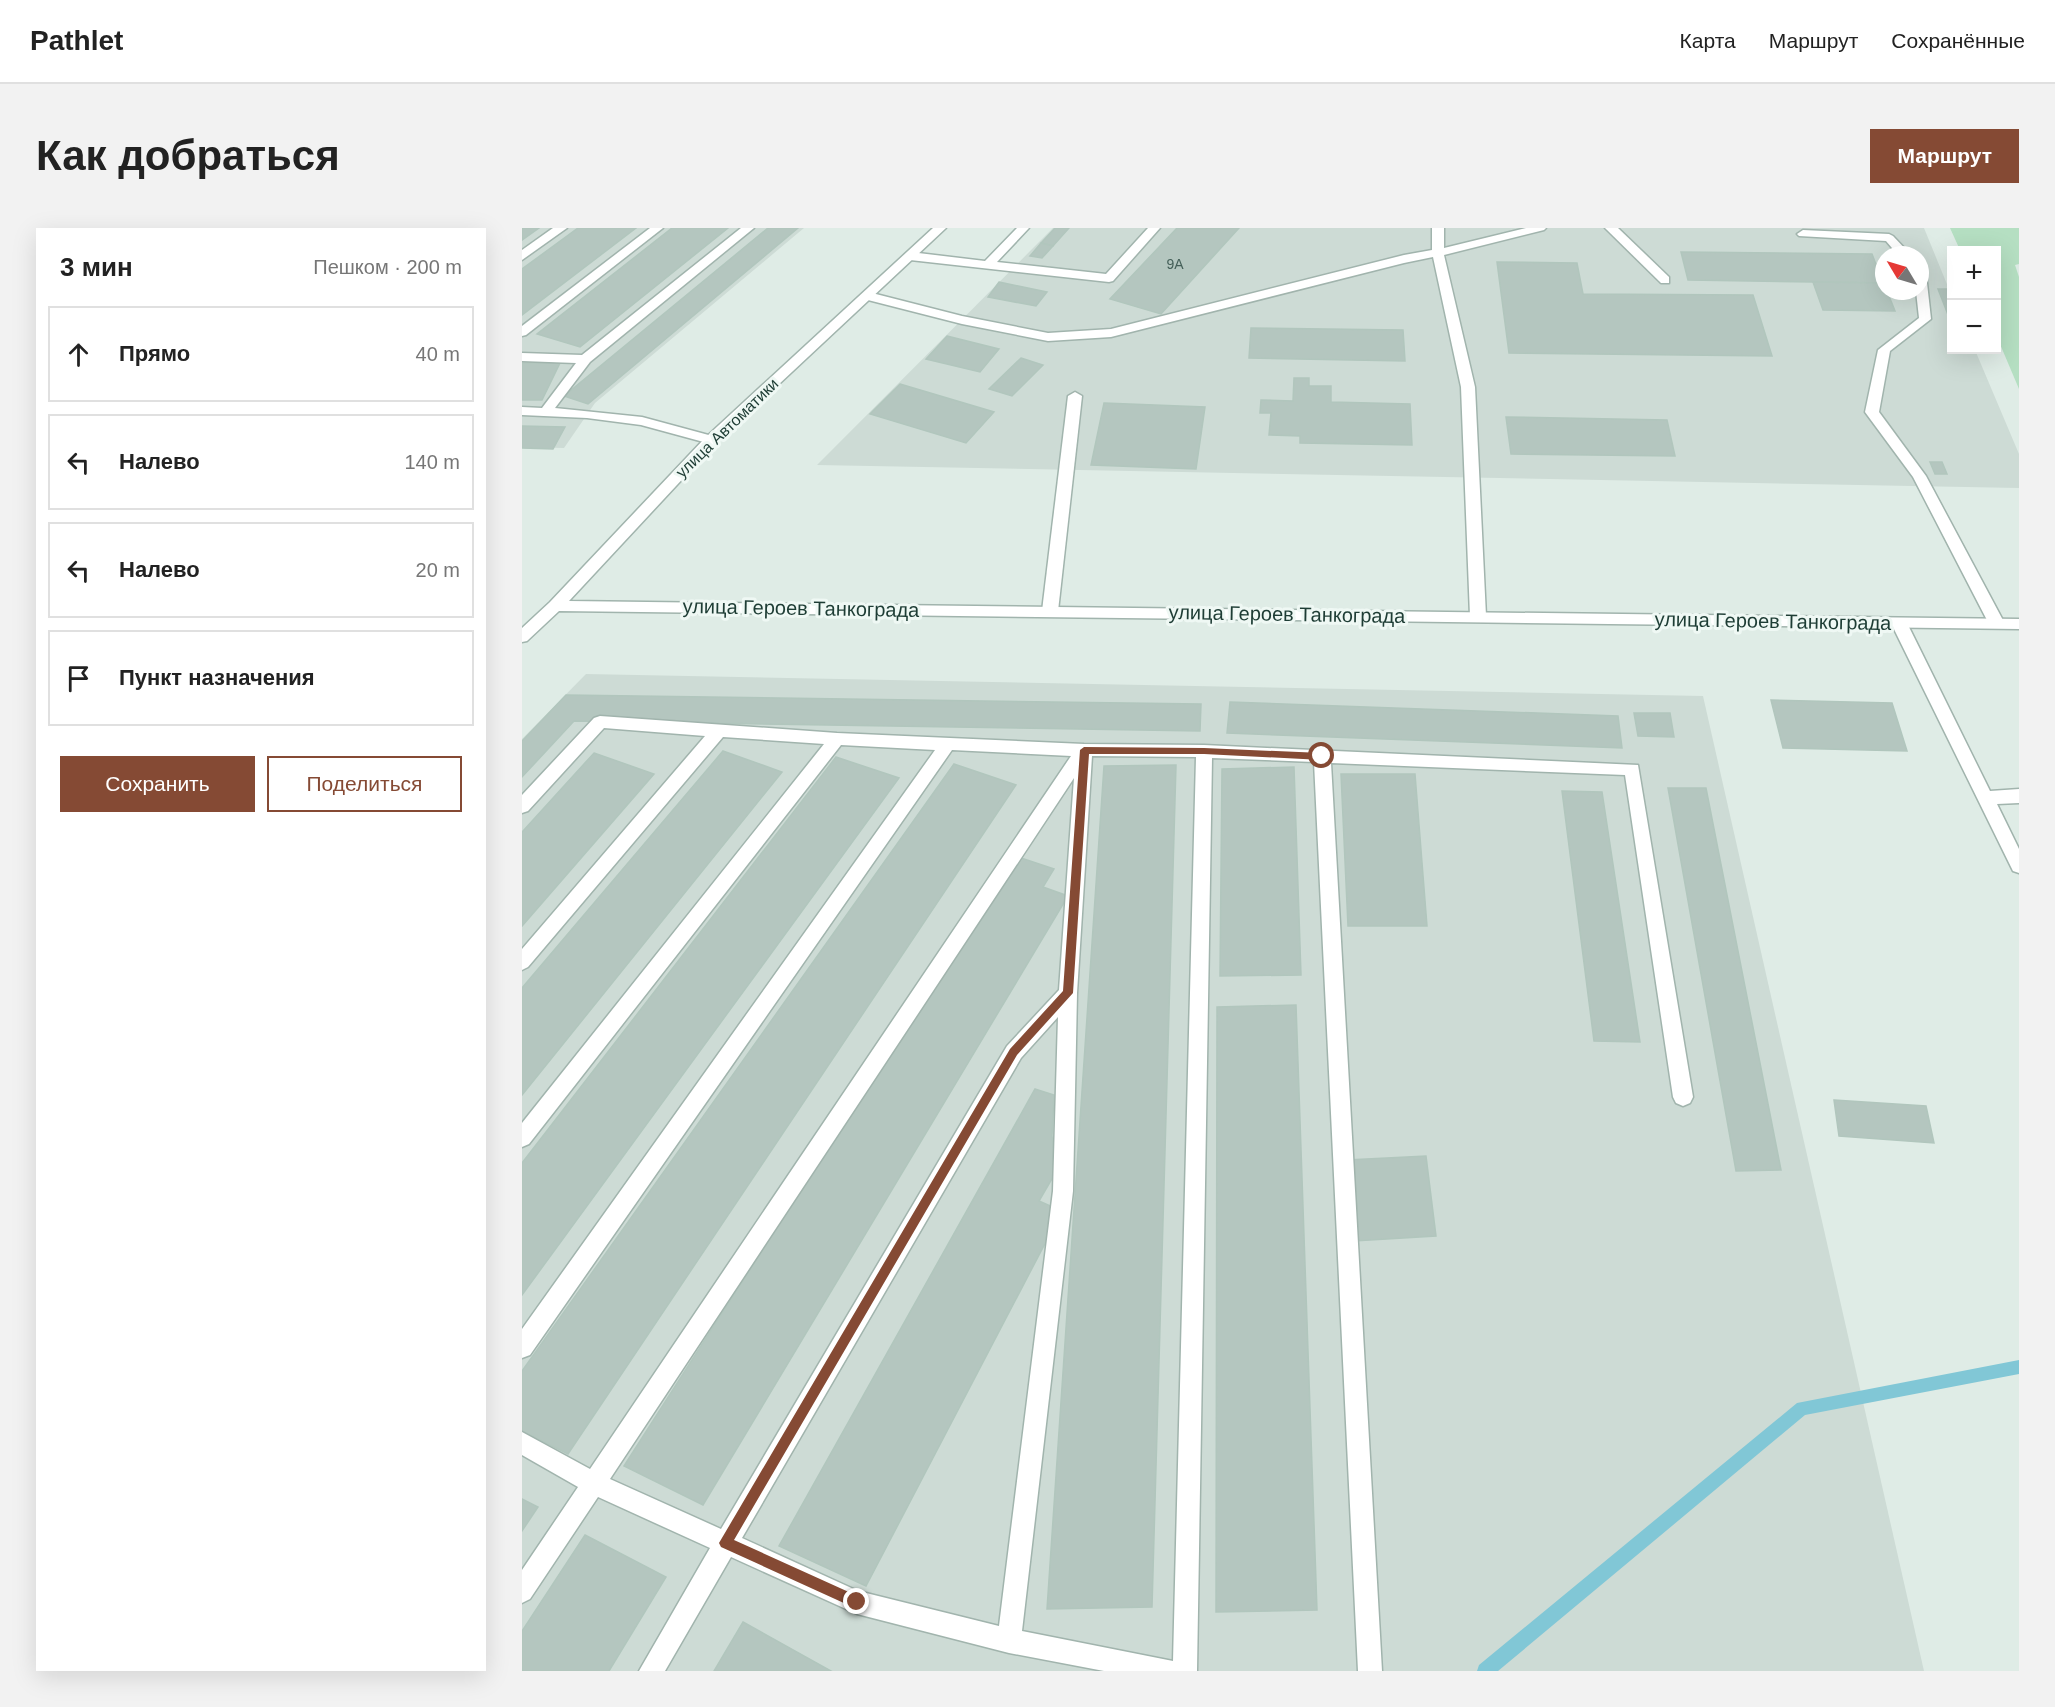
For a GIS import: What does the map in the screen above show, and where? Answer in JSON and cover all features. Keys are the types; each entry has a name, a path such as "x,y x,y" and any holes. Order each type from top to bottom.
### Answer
{"street":[{"path":"522,256 561,228"},
{"path":"522,332 657,228"},
{"path":"546,412 585,359 748,228"},
{"name":"улица Автоматики","path":"522,637 555,606 711,440 940,228"},
{"path":"989,264 1023,228"},
{"path":"910,256 1109,278 1154,228"},
{"path":"1438,228 1438,254 1468,387 1478,616"},
{"path":"868,296 962,320 1048,338 1111,333 1404,259 1438,254 1540,228"},
{"path":"1611,228 1665,280"},
{"path":"1803,234 1889,238 1897,246"},
{"path":"1923,300 1925,319 1884,350 1872,412 1919,476 1997,624"},
{"path":"522,357 585,359"},
{"path":"1050,611 1075,396"},
{"path":"522,411 642,421 711,440"},
{"name":"улица Героев Танкограда","path":"555,606 2019,624"},
{"path":"1899,623 2019,866"},
{"path":"522,806 600,722 837,739 1084,750 1204,751 1632,769 1683,1097"},
{"path":"522,962 719,730"},
{"path":"522,1138 837,739"},
{"path":"522,1347 948,743"},
{"path":"1009,1641 1063,1191 1068,993 1084,750"},
{"path":"522,1591 1084,750"},
{"path":"1185,1671 1204,751"},
{"path":"1322,756 1370,1671"},
{"path":"1986,798 2019,796"},
{"path":"651,1671 1014,1052 1068,993"},
{"path":"522,1443 593,1483 857,1602 1009,1641 1168,1671"}],"shaded area":[{"path":"522,228 804,228 595,403 564,448 522,447"},
{"path":"1053,228 1924,228 1947,284 1947,354 1977,354 2019,454 2019,488 817,465"},
{"path":"586,674 1703,696 1924,1671 522,1671 522,739"}],"green space":[{"path":"1950,228 2019,228 2019,264 2015,265 2019,277 2019,389 2001,346 2001,246 1958,246"}],"building":[{"path":"522,228 539,228 522,240"},
{"path":"578,228 636,228 522,315 522,269"},
{"path":"672,228 728,228 580,347 537,334"},
{"path":"768,228 798,228 588,404 564,396"},
{"path":"1055,228 1069,228 1053,246 1041,243"},
{"path":"1177,228 1239,228 1161,314 1110,299"},
{"path":"1041,243 1053,246 1042,258 1030,256"},
{"path":"1681,252 1872,254 1875,262 1875,283 1688,280"},
{"path":"1497,262 1577,263 1583,294 1753,295 1772,356 1509,353"},
{"path":"999,282 1047,292 1036,306 988,297"},
{"path":"1813,282 1875,283 1875,300 1891,300 1895,311 1823,310"},
{"path":"1938,289 1947,289 1947,312"},
{"path":"1251,328 1403,330 1405,361 1249,358"},
{"path":"947,336 999,349 980,372 926,359"},
{"path":"1021,358 1043,365 1012,396 989,389"},
{"path":"522,363 560,363 542,400 522,400"},
{"path":"1294,378 1309,378 1309,386 1331,386 1331,402 1410,404 1412,445 1300,443 1300,436 1269,435 1271,413 1260,413 1261,400 1293,401"},
{"path":"900,384 994,412 966,443 870,414"},
{"path":"1104,403 1205,407 1196,469 1091,465"},
{"path":"1506,417 1667,420 1675,456 1511,454"},
{"path":"522,426 565,427 553,449 522,448"},
{"path":"1930,462 1942,462 1947,474 1935,474"},
{"path":"566,695 1201,704 1200,731 574,721 522,777 522,741"},
{"path":"1771,700 1892,703 1907,751 1783,748"},
{"path":"1230,702 1618,716 1622,748 1227,733"},
{"path":"1634,713 1670,713 1674,737 1638,736"},
{"path":"723,751 782,772 522,1095 522,988"},
{"path":"594,753 654,774 522,926 522,832"},
{"path":"836,757 899,778 522,1295 522,1163"},
{"path":"954,764 1016,785 568,1454 522,1431 522,1371"},
{"path":"1176,765 1152,1607 1047,1609 1104,766"},
{"path":"1294,767 1301,975 1220,976 1222,769"},
{"path":"1341,774 1415,774 1427,926 1348,926"},
{"path":"1668,788 1706,788 1781,1170 1736,1171"},
{"path":"1562,791 1602,792 1640,1042 1594,1041"},
{"path":"1015,856 1054,869 1043,887 1068,896 703,1505 624,1466"},
{"path":"1296,1005 1317,1610 1216,1612 1217,1007"},
{"path":"1035,1089 1054,1095 1052,1136 1057,1170 1039,1201 1062,1211 866,1586 779,1546"},
{"path":"1834,1100 1926,1106 1934,1143 1839,1136"},
{"path":"1426,1156 1436,1236 1354,1241 1347,1160"},
{"path":"522,1499 538,1507 522,1531"},
{"path":"585,1535 666,1577 609,1671 522,1671 522,1631"},
{"path":"743,1622 831,1671 714,1671"}],"waterway":[{"path":"1485,1671 1802,1408 2019,1367"}],"route":[{"path":"857,1602 726,1543 1014,1052 1068,993 1084,750 1204,751 1322,756"}]}
